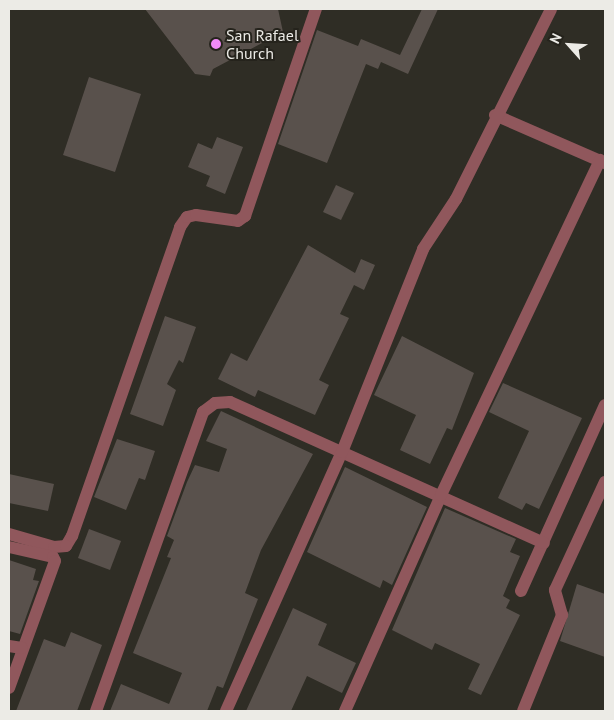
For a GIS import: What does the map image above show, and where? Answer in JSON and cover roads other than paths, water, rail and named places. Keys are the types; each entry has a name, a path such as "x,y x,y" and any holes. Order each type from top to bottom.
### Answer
{"street":[{"path":"9,534 54,547 66,546 72,536 180,227 187,217 238,221 244,216 316,9"},
{"path":"226,711 342,452 423,250 456,199 495,115 551,9"},
{"path":"344,711 441,495 603,162 495,115"},
{"path":"96,711 209,406 230,402 441,495 544,543"},
{"path":"521,591 605,405"},
{"path":"523,711 562,615 555,590 605,482"},
{"path":"9,547 53,557 55,561 9,688"},
{"path":"9,646 22,648"}],"place":[{"name":"San Rafael Church","path":"216,44"}]}
